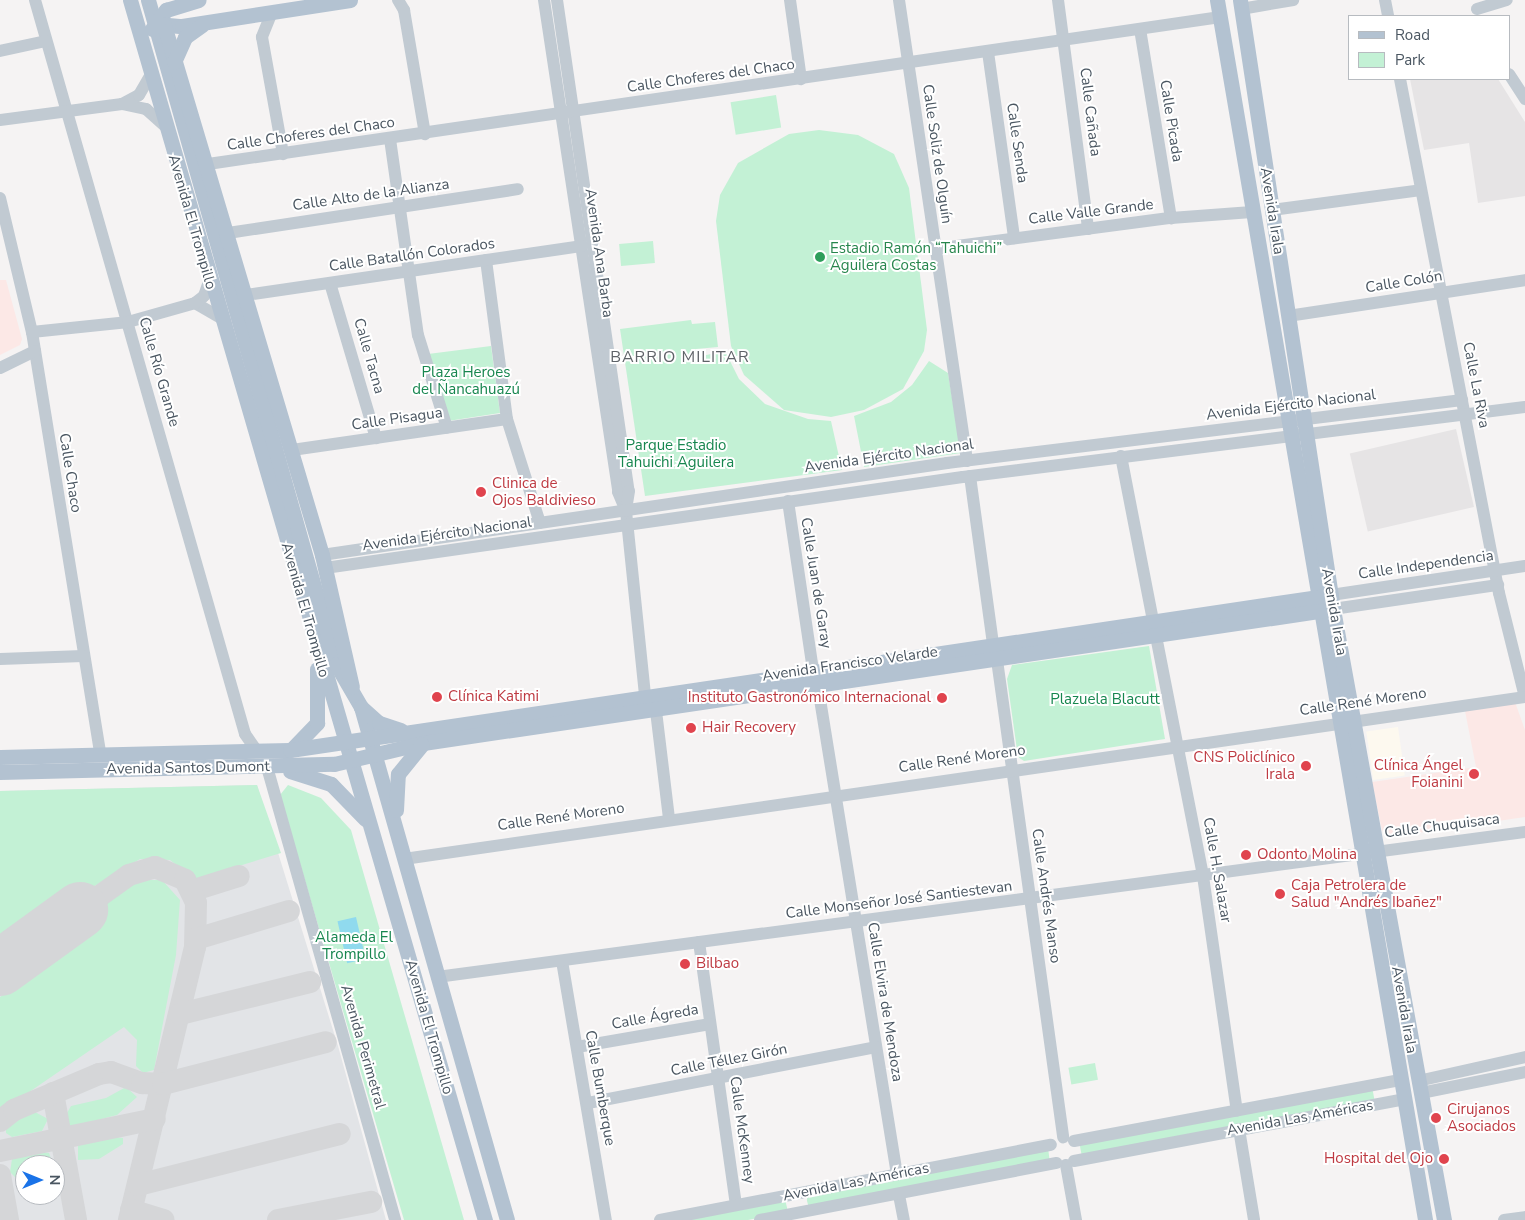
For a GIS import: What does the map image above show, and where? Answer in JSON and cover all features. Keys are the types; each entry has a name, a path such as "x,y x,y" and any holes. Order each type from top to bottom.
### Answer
{"main road":[{"name":"Avenida El Trompillo","path":"130,0 148,71 316,648 371,826 484,1220"},
{"path":"137,0 159,16 214,21 272,12 298,4 350,0"},
{"name":"Avenida El Trompillo","path":"148,0 159,16 208,164 323,561 352,686 361,707 507,1220"},
{"path":"159,16 198,0"},
{"path":"241,17 282,6 286,0"},
{"name":"Avenida Irala","path":"1217,0 1288,429 1326,603 1370,852 1420,1087 1444,1220"},
{"name":"Avenida Irala","path":"1240,5 1305,427 1326,603"},
{"name":"Avenida El Trompillo","path":"159,16 240,338 336,664 352,686"},
{"path":"148,71 159,16"},
{"path":"174,62 185,37 214,21"},
{"path":"236,262 240,338"},
{"name":"Avenida Francisco Velarde","path":"369,738 674,690 1153,621 1326,603"},
{"name":"Avenida Francisco Velarde","path":"375,756 422,743 656,711 1156,636 1326,603"},
{"path":"1153,621 1147,630 1156,636"},
{"path":"993,644 986,654 996,660"},
{"path":"290,750 313,732 317,723 316,648"},
{"path":"812,670 805,679 817,687"},
{"path":"656,711 660,699 674,690"},
{"path":"621,715 641,706 643,695"},
{"path":"361,707 379,723 405,731"},
{"name":"Avenida Santos Dumont","path":"0,757 290,750 369,738"},
{"path":"398,839 398,774 422,743"},
{"name":"Avenida Santos Dumont","path":"0,772 267,767 350,761 375,756"},
{"path":"267,767 331,784 371,826"},
{"name":"Avenida Irala","path":"1370,852 1401,1080 1425,1220"},
{"name":"Avenida Las Américas","path":"1405,1099 1420,1087"}],"street":[{"name":"Calle Río Grande","path":"35,0 245,734 257,751"},
{"path":"398,0 404,10 425,134"},
{"name":"Avenida Ana Barba","path":"544,0 568,113"},
{"name":"Avenida Ana Barba","path":"557,0 568,113 603,355 618,492 626,517 643,695"},
{"path":"790,0 801,79"},
{"name":"Calle Soliz de Olguín","path":"899,0 934,250 969,476"},
{"name":"Calle Cañada","path":"1058,0 1088,229"},
{"path":"1240,5 1293,0"},
{"path":"1385,0 1388,15"},
{"path":"1477,8 1507,0"},
{"path":"272,12 262,37 283,154"},
{"name":"Calle Choferes del Chaco","path":"208,164 425,134 1220,17"},
{"name":"Calle Picada","path":"1140,29 1171,218"},
{"path":"0,51 46,41"},
{"name":"Calle Senda","path":"988,52 1014,238"},
{"path":"0,120 122,104 139,95 148,71"},
{"path":"1510,76 1525,99"},
{"name":"Calle La Riva","path":"1400,80 1498,585 1525,697"},
{"path":"122,104 146,109 164,125"},
{"path":"390,139 406,272 418,335 446,428"},
{"name":"Calle Alto de la Alianza","path":"228,233 518,189"},
{"path":"1272,210 1421,190"},
{"name":"Calle Chaco","path":"0,198 32,332 100,754"},
{"name":"Calle Valle Grande","path":"934,250 1171,218 1252,212"},
{"name":"Calle Batallón Colorados","path":"246,296 486,260 587,253"},
{"path":"486,260 507,420 540,523"},
{"path":"32,332 128,322 195,303 204,296 210,279"},
{"name":"Calle Colón","path":"1288,316 1525,280"},
{"name":"Calle Tacna","path":"330,284 376,438"},
{"path":"195,303 221,318"},
{"path":"0,368 35,351"},
{"name":"Avenida Ejército Nacional","path":"1305,427 1462,400"},
{"name":"Avenida Ejército Nacional","path":"323,561 626,517 785,487 967,461 1113,443 1465,414 1525,407"},
{"name":"Calle Pisagua","path":"292,450 507,420"},
{"name":"Avenida Ejército Nacional","path":"323,561 540,523 788,502 1121,456 1288,429"},
{"path":"1121,456 1127,442"},
{"path":"1113,443 1121,456 1153,621"},
{"path":"969,476 993,644"},
{"name":"Calle Juan de Garay","path":"785,487 812,670"},
{"name":"Calle Independencia","path":"1326,603 1525,566"},
{"name":"Calle Independencia","path":"1326,603 1498,585"},
{"name":"Calle H. Salazar","path":"1156,636 1204,876 1237,1111"},
{"path":"0,659 83,656"},
{"name":"Calle Andrés Manso","path":"996,660 1068,1139 1078,1150 1066,1163"},
{"name":"Calle Elvira de Mendoza","path":"817,687 897,1174"},
{"name":"Calle René Moreno","path":"404,859 1012,768 1177,746 1347,720 1525,697"},
{"path":"656,711 669,818"},
{"name":"Avenida Perimetral","path":"267,767 395,1220"},
{"name":"Calle Chuquisaca","path":"1370,852 1525,832"},
{"name":"Calle Monseñor José Santiestevan","path":"438,977 855,921 1031,901 1370,852"},
{"name":"Calle McKenney","path":"699,942 736,1204"},
{"name":"Calle Bumberque","path":"562,961 576,1048 588,1103 606,1220"},
{"name":"Calle Ágreda","path":"576,1048 710,1024"},
{"name":"Calle Téllez Girón","path":"588,1103 876,1047"},
{"name":"Avenida Las Américas","path":"1420,1087 1525,1057"},
{"name":"Avenida Las Américas","path":"1420,1087 1525,1072"},
{"name":"Avenida Las Américas","path":"1068,1139 1237,1111 1401,1080"},
{"path":"1373,1085 1381,1095 1376,1104"},
{"name":"Avenida Las Américas","path":"760,1220 1405,1099"},
{"path":"1238,1129 1254,1220"},
{"path":"1068,1139 1052,1145 1050,1155 1066,1163 1076,1220"},
{"name":"Avenida Las Américas","path":"660,1220 1052,1145"},
{"path":"795,1193 800,1213"},
{"path":"899,1195 904,1220"},
{"path":"1504,1220 1525,1217"}],"shaded area":[{"path":"1410,80 1499,80 1525,122 1525,196 1478,203 1469,143 1424,150"},
{"path":"0,280 6,280 22,339 20,345 0,355"},
{"path":"1456,429 1474,507 1368,531 1350,454"},
{"name":"Clínica Ángel Foianini","path":"1515,702 1525,730 1525,817 1390,837 1382,830 1372,782 1476,767 1465,711"},
{"path":"1398,727 1405,776 1373,780 1366,731"},
{"path":"257,785 338,1046 386,1220 0,1220 0,791"}],"green space":[{"path":"776,95 781,128 736,135 731,102"},
{"name":"Estadio Ramón “Tahuichi” Aguilera Costas","path":"819,130 858,135 894,154 909,188 927,330 924,351 903,389 864,410 831,417 784,410 744,375 731,346 716,221 720,195 738,163 789,134"},
{"path":"653,241 655,263 621,266 619,244"},
{"name":"Parque Estadio Tahuichi Aguilera","path":"691,320 692,324 715,322 718,347 696,349 697,357 725,351 739,379 765,404 808,419 831,421 842,470 645,496 620,329"},
{"name":"Plaza Heroes del Ñancahuazú","path":"491,346 500,413 448,421 428,354"},
{"path":"929,361 948,373 961,453 864,467 854,416 891,402 912,385"},
{"name":"Plazuela Blacutt","path":"1149,646 1165,739 1024,761 1018,757 1007,679 1012,665"},
{"path":"257,785 281,853 206,876 198,882 170,860 140,859 76,897 68,887 0,937 0,791"},
{"name":"Alameda El Trompillo","path":"288,785 321,798 351,830 464,1220 404,1220 280,795"},
{"path":"139,880 162,880 180,900 176,955 154,1070 143,1073 136,1066 137,1040 124,1027 0,1112 0,997 98,928 89,915"},
{"path":"1095,1063 1098,1080 1071,1084 1068,1068"},
{"path":"126,1087 137,1097 117,1115 71,1127 64,1118 71,1106 106,1098"},
{"path":"1372,1087 1375,1102 1082,1159 1079,1144"},
{"path":"35,1112 48,1119 42,1131 12,1137 6,1133 6,1124 18,1115"},
{"path":"106,1136 123,1138 123,1144 99,1159 78,1160 78,1144"},
{"path":"1048,1148 1050,1163 809,1208 807,1201 807,1194"},
{"path":"33,1151 49,1153 50,1155 22,1155"},
{"path":"15,1158 15,1177 10,1172 12,1159"},
{"path":"785,1199 788,1212 748,1220 680,1220"}],"water":[{"path":"356,917 366,959 347,963 337,921"}],"taxiway":[{"path":"80,910 129,875 155,867 185,880 196,903 195,947 129,1220"},
{"path":"191,891 239,876"},
{"path":"196,939 289,911"},
{"path":"180,1014 310,982"},
{"path":"0,1121 14,1110 99,1074 111,1072 142,1083 163,1084 326,1042"},
{"path":"53,1093 76,1220"},
{"path":"0,1151 155,1119"},
{"path":"138,1185 340,1134"},
{"path":"0,1175 8,1220"},
{"path":"278,1220 371,1202"},
{"path":"131,1210 163,1220"}],"runway":[{"path":"0,968 80,910"}],"place":[{"name":"Estadio Ramón “Tahuichi” Aguilera Costas","path":"820,257"},
{"name":"Clinica de Ojos Baldivieso","path":"481,492"},
{"name":"Clínica Katimi","path":"437,697"},
{"name":"Instituto Gastronómico Internacional","path":"942,698"},
{"name":"Hair Recovery","path":"691,728"},
{"name":"CNS Policlínico Irala","path":"1306,766"},
{"name":"Clínica Ángel Foianini","path":"1474,774"},
{"name":"Odonto Molina","path":"1246,855"},
{"name":"Caja Petrolera de Salud \"Andrés Ibañez\"","path":"1280,894"},
{"name":"Bilbao","path":"685,964"},
{"name":"Cirujanos Asociados","path":"1436,1118"},
{"name":"Hospital del Ojo","path":"1444,1159"}],"district":[{"name":"BARRIO MILITAR","path":"680,357"}]}
